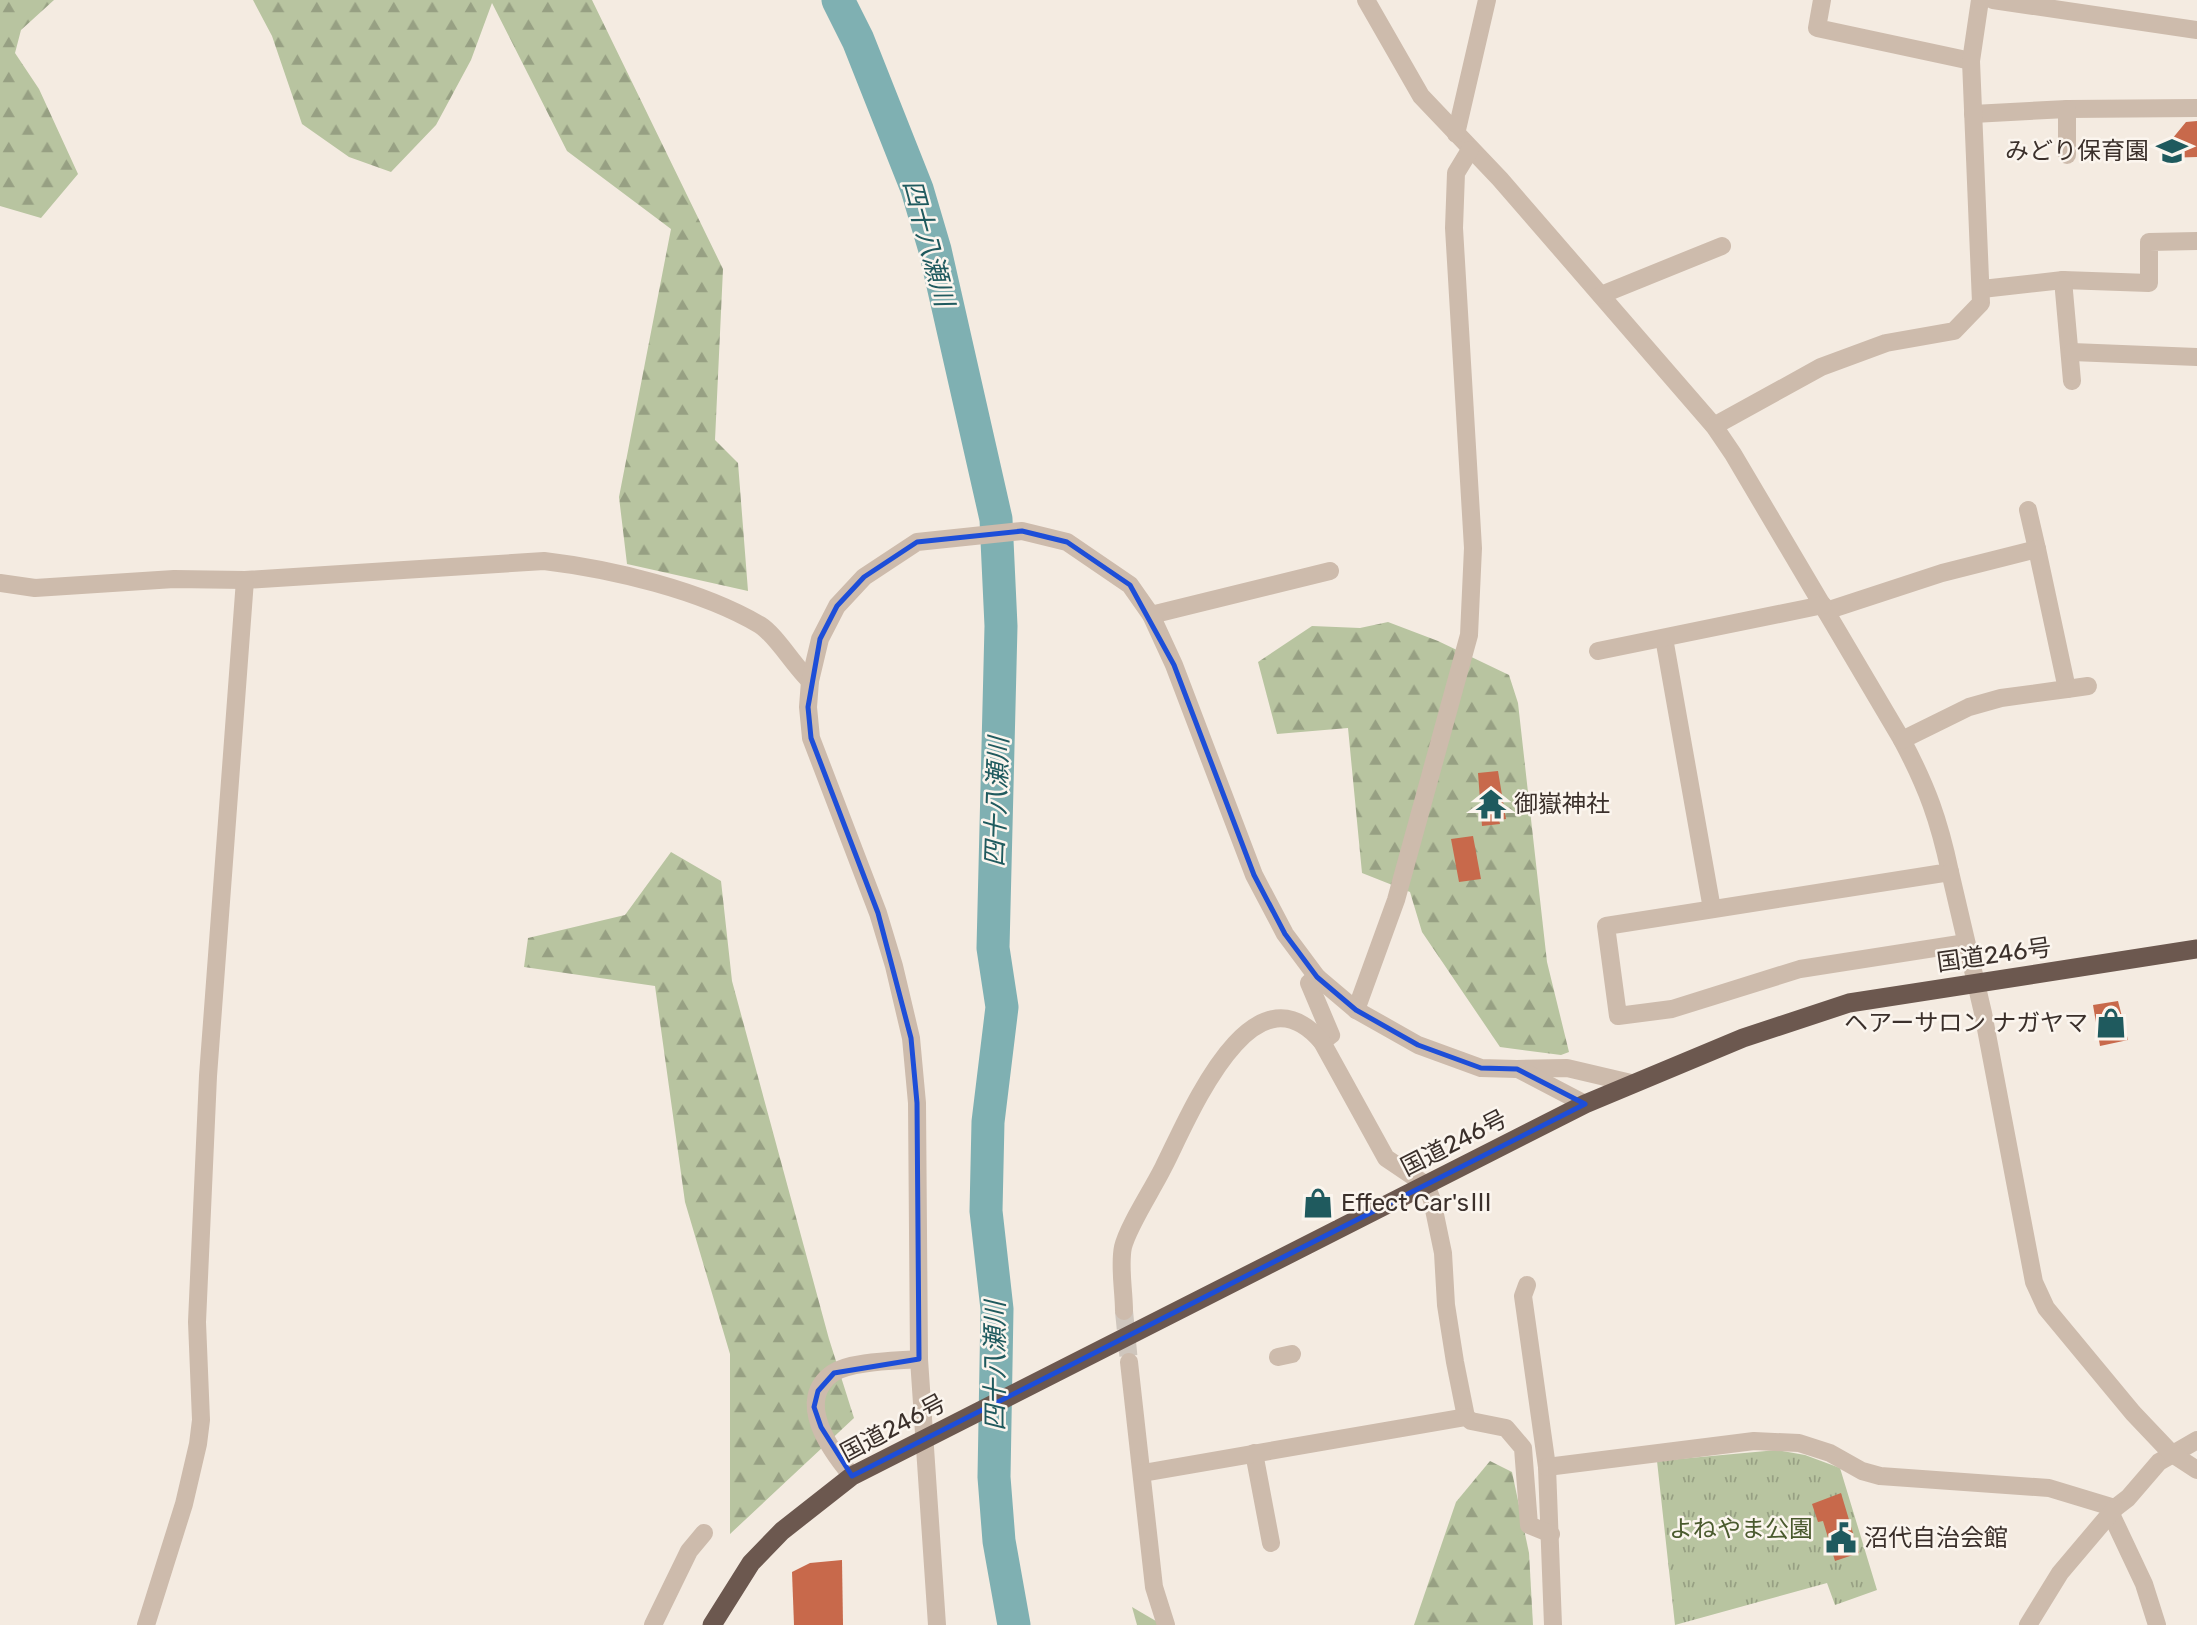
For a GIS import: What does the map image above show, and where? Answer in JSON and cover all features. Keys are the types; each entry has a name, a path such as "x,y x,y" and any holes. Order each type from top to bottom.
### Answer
{"highway":[{"name":"国道246号","path":"712,1625 751,1563 782,1531 852,1476 1631,1083 1807,1014 1902,993 2197,949"}],"street":[{"path":"1366,0 1421,96 1500,179 1714,426 1902,740 1926,785 1938,816 1976,983 2034,1282 2046,1308 2133,1413 2171,1454 2197,1470"},
{"path":"1456,134 1487,0"},
{"path":"1822,0 1817,28 1971,61"},
{"path":"1714,426 1821,367 1886,343 1954,331 1981,303 1975,216 1971,61 1980,0"},
{"path":"1993,0 2102,8 2197,30"},
{"path":"1973,114 2067,109 2197,108"},
{"path":"2067,109 2067,155"},
{"path":"1356,1010 1396,900 1469,635 1473,548 1454,229 1456,173 1470,150"},
{"path":"1982,289 2063,280 2150,283 2149,242 2197,241"},
{"path":"1601,295 1722,246"},
{"path":"2063,280 2072,352 2072,381"},
{"path":"2072,352 2197,357"},
{"path":"2028,510 2067,689"},
{"path":"937,1625 919,1359 917,1103 911,1038 878,913 811,738 808,707 810,681 820,639 837,606 864,577 917,542 1022,531 1067,542 1094,558 1130,585 1151,615 1174,665 1254,874 1285,934 1317,976 1356,1010 1446,1058 1481,1068 1567,1068 1631,1083"},
{"path":"1598,651 1825,608 1942,573 2037,549"},
{"path":"0,583 35,587 174,579 245,580 544,561 588,566 695,597 762,626 810,681"},
{"path":"1151,615 1330,571"},
{"path":"146,1625 184,1504 201,1420 197,1322 208,1076 245,580"},
{"path":"1664,638 1712,909"},
{"path":"1902,740 1969,707 2001,698 2088,687"},
{"path":"1950,872 1606,926 1618,1016 1672,1009 1800,969 1966,943"},
{"path":"1317,976 1309,983 1331,1035 1322,1042"},
{"path":"1124,1311 1124,1247 1213,1071 1250,1027 1270,1020 1288,1019 1310,1027 1322,1042 1385,1158 1426,1185 1434,1206 1443,1253 1446,1306 1466,1417 1471,1421 1506,1428 1522,1448 1529,1525 1550,1534"},
{"path":"1517,1069 1585,1104"},
{"path":"1527,1285 1522,1296 1547,1467 1553,1625"},
{"path":"852,1476 836,1457 821,1427 814,1408 818,1391 834,1373 859,1366 919,1359"},
{"path":"1129,1362 1154,1587 1166,1625"},
{"path":"1143,1473 1466,1417"},
{"path":"2028,1625 2060,1573 2113,1511 2171,1454 2197,1440"},
{"path":"1547,1467 1754,1441 1799,1443 1829,1453 1862,1471 1880,1476 2049,1488 2113,1511 2144,1584 2157,1625"},
{"path":"1254,1453 1271,1543"},
{"path":"653,1625 689,1551 704,1533"}],"highlighted area":[{"path":"1022,531 1067,542 1130,585 1174,665 1254,875 1285,934 1317,977 1356,1010 1418,1045 1481,1068 1517,1069 1585,1104 852,1476 821,1427 814,1407 818,1391 834,1373 919,1359 917,1103 911,1038 878,913 811,738 808,707 820,639 837,606 864,577 917,542"}],"green space":[{"path":"0,0 54,0 21,30 15,53 39,89 78,174 41,218 0,206"},
{"path":"253,0 592,0 723,269 715,440 738,463 748,591 627,564 619,497 671,229 567,151 492,3 471,60 436,125 391,172 349,157 302,124 272,36"},
{"path":"1388,622 1438,641 1509,675 1518,703 1547,962 1569,1052 1561,1055 1500,1047 1422,932 1410,892 1362,873 1348,728 1277,734 1258,662 1312,626 1360,628"},
{"path":"671,852 721,881 732,981 829,1339 854,1418 730,1534 730,1354 685,1202 655,986 524,967 528,938 625,915"},
{"name":"よねやま公園","path":"1777,1450 1805,1455 1840,1468 1877,1590 1835,1605 1827,1583 1675,1625 1657,1461"},
{"path":"1490,1461 1512,1472 1529,1553 1533,1625 1414,1625 1456,1502"},
{"path":"1132,1607 1161,1624 1161,1625 1137,1625"}],"building":[{"path":"2197,121 2197,157 2164,158 2164,140 2172,139 2186,122"},
{"name":"御嶽神社","path":"1498,771 1506,819 1499,820 1500,824 1482,826 1478,773"},
{"path":"1473,836 1481,879 1459,882 1451,839"},
{"path":"2118,1001 2128,1040 2100,1046 2093,1005"},
{"name":"沼代自治会館","path":"1841,1493 1859,1553 1835,1561 1823,1521 1818,1522 1812,1504"},
{"path":"842,1560 843,1625 794,1625 792,1572 810,1563"}],"waterway":[{"name":"四十八瀬川","path":"838,0 858,40 917,189 935,250 996,519 1001,626 993,948 1002,1007 988,1122 986,1211 997,1309 994,1477 999,1541 1014,1625"}],"tunnel":[{"path":"1124,1311 1129,1362"}],"place":[{"name":"みどり保育園","path":"2172,151"},
{"name":"御嶽神社","path":"1491,804"},
{"name":"ヘアーサロン ナガヤマ","path":"2111,1023"},
{"name":"Effect Car'sⅢ","path":"1318,1203"},
{"name":"沼代自治会館","path":"1841,1538"}]}
